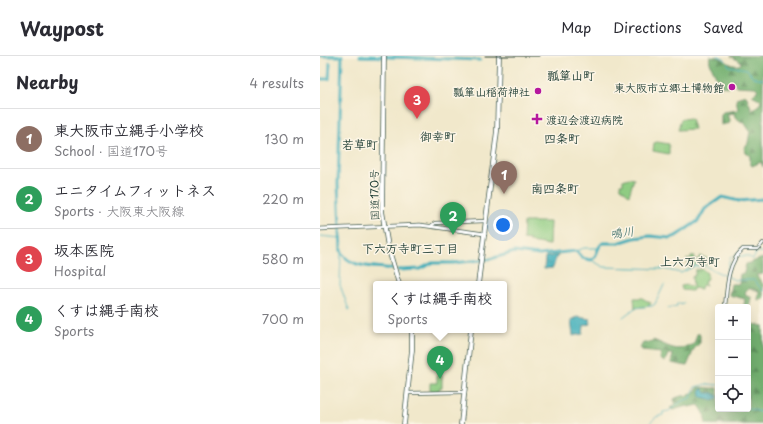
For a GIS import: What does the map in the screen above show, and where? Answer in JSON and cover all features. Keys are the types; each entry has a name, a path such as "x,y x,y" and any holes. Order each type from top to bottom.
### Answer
{"highway":[{"path":"478,281 496,131 498,56"},
{"name":"国道170号","path":"384,57 383,226 398,281"},
{"path":"404,424 412,350 412,333"},
{"path":"461,424 471,333"}],"main road":[{"path":"320,229 383,226 432,226 485,234"}],"street":[{"path":"432,226 435,223 486,221"},
{"path":"725,304 732,263 741,250 746,248 758,249 762,244"},
{"path":"407,393 464,392"}],"green space":[{"path":"710,56 721,58 731,64 738,65 742,63 731,56 763,56 763,167 761,162 752,166 750,163 750,156 746,153 744,148 748,143 750,131 746,125 735,117 734,113 727,114 730,123 721,125 721,114 723,112 738,110 736,98 746,95 752,110 760,104 761,100 752,95 758,90 755,87 736,86 734,81 730,81 729,87 720,86 710,63"},
{"path":"691,118 694,129 678,130 681,119"},
{"path":"654,143 669,144 669,154 653,151"},
{"path":"629,178 634,179 629,195 621,188 620,184 623,184 623,180"},
{"path":"524,222 550,222 549,245 530,242 530,240 523,239"},
{"path":"691,256 695,256 694,259 697,261 700,256 709,259 707,264 696,264 690,268 687,259 691,259"},
{"path":"763,258 763,274 756,275 763,284 763,299 758,300 759,291 749,288 746,290 745,295 751,298 750,304 744,304 745,299 729,295 731,284 739,284 740,274 744,273 746,264"},
{"path":"702,269 707,273 707,278 704,282 706,285 702,285 701,289 694,288 692,291 682,290 681,286 687,285 693,287 692,276 695,276 695,270"},
{"path":"634,298 642,298 651,303 649,306 635,308"},
{"path":"751,324 763,326 763,424 706,424 704,413 699,405 687,406 673,410 670,408 675,405 674,399 692,394 699,387 715,388 715,412 751,412"},
{"path":"697,334 700,334 700,343 694,349 687,366 671,363 672,354 668,354 665,362 660,359 661,353 643,351 640,348 643,343 648,343 653,340 678,349 688,347 694,344"},
{"path":"437,375 442,375 442,388 439,388 439,391 430,391 430,383 437,383"}],"water":[{"path":"559,255 556,258 553,268 544,269 545,257"},
{"path":"577,317 590,319 590,324 584,326 583,334 573,336 571,320"},
{"path":"703,388 706,393 715,394 715,399 701,397 700,390"}],"waterway":[{"path":"320,56 339,56"},
{"path":"342,56 338,184 341,251 345,257 356,264 392,269"},
{"path":"360,56 480,60"},
{"path":"718,56 724,58 729,66 747,69 753,77 763,79"},
{"path":"320,79 329,79 330,63"},
{"name":"鳴川","path":"398,270 420,269 432,263 454,263 490,259 515,252 539,255 576,251 582,258 591,260 594,258 599,247 603,243 618,243 634,238 650,236 670,238 676,236 698,221 705,209 722,197 739,201 763,199"},
{"path":"320,236 340,238"},
{"path":"576,251 584,248 599,248"},
{"path":"754,250 755,254"},
{"path":"341,251 340,285 349,310"},
{"path":"739,256 747,256 753,259 757,252 763,252"},
{"path":"591,260 604,267 663,269 681,273 695,266 705,266 726,276 730,257 736,255"},
{"path":"726,276 735,280 754,280 763,291"},
{"path":"623,317 635,308 652,306 655,304 664,285"},
{"path":"668,308 676,307 677,304 684,303"},
{"path":"649,424 656,417 663,415 663,412 669,411 682,401 691,398 695,387 707,384 715,385"},
{"path":"751,409 763,413"}],"railway":[{"path":"485,56 539,56"}],"place":[{"name":"東大阪市立郷土博物館","path":"732,87"},
{"name":"瓢箪山稲荷神社","path":"538,91"},
{"name":"坂本医院","path":"417,119"},
{"name":"渡辺会渡辺病院","path":"537,119"},
{"name":"東大阪市立縄手小学校","path":"504,194"},
{"name":"エニタイムフィットネス","path":"453,235"},
{"name":"くすは縄手南校","path":"440,379"}],"district":[{"name":"瓢箪山町","path":"571,75"},
{"name":"御幸町","path":"438,136"},
{"name":"四条町","path":"562,138"},
{"name":"若草町","path":"360,144"},
{"name":"南四条町","path":"555,188"},
{"name":"下六万寺町三丁目","path":"410,248"},
{"name":"上六万寺町","path":"690,261"}]}
